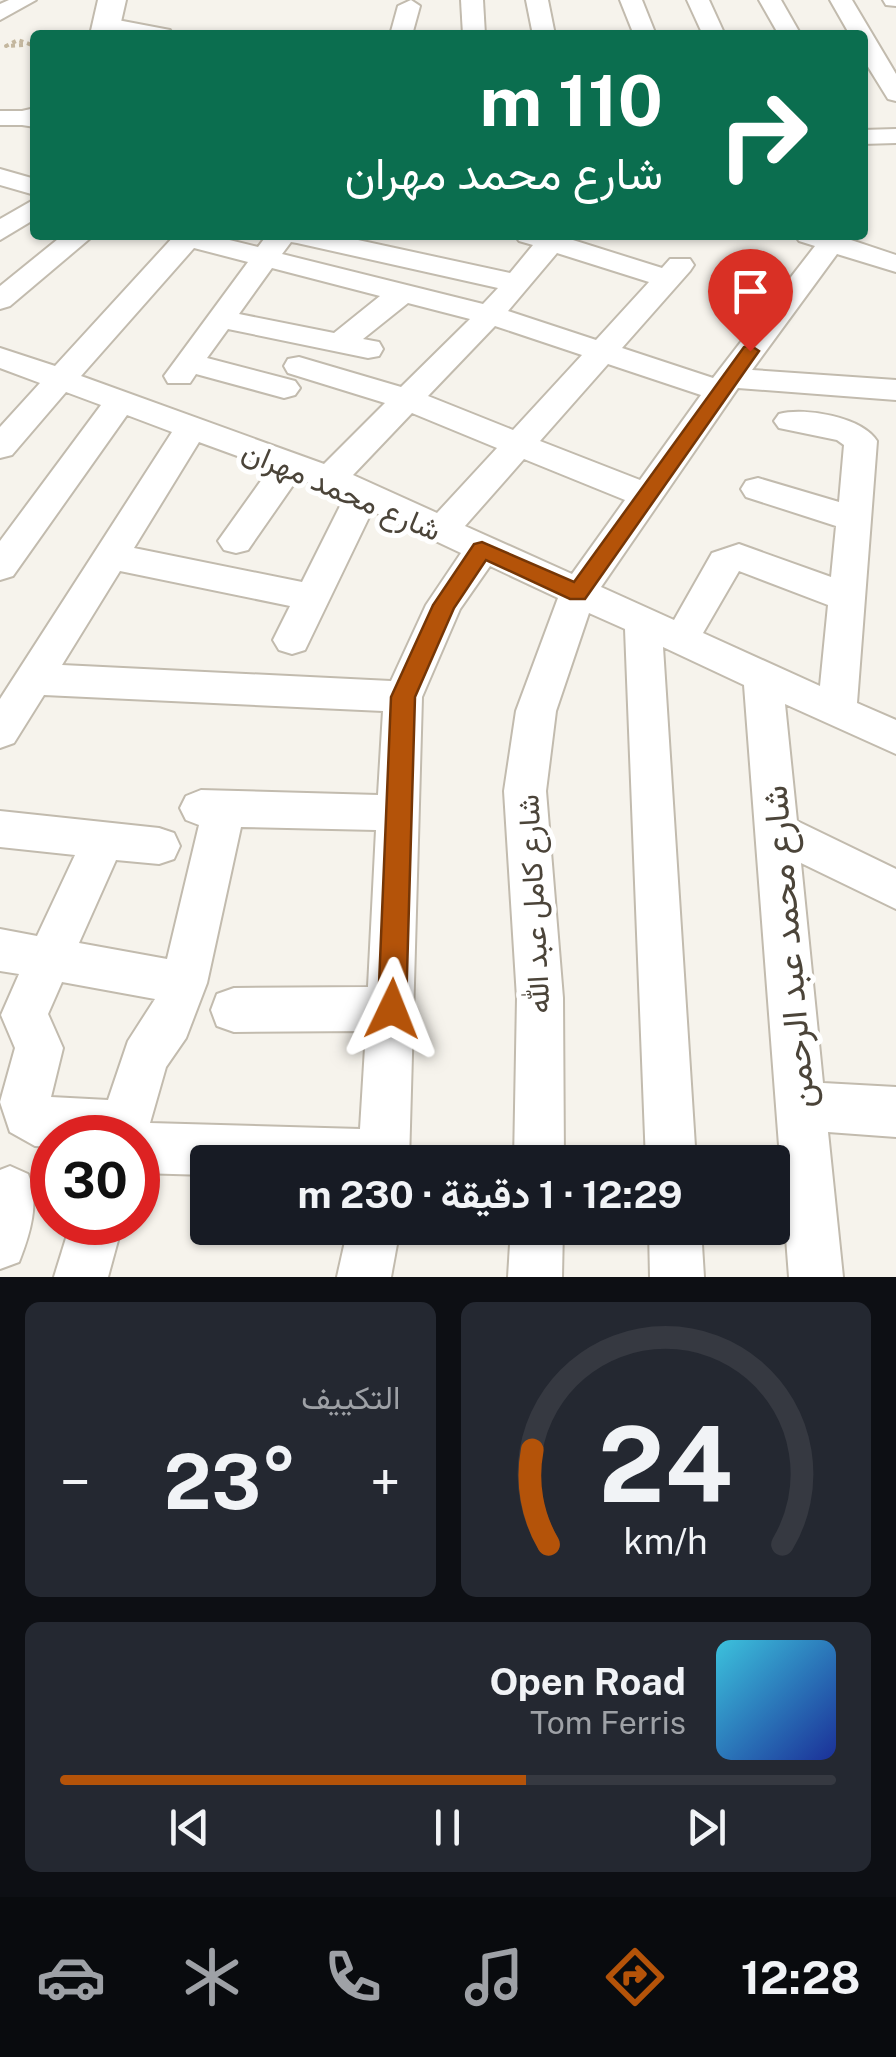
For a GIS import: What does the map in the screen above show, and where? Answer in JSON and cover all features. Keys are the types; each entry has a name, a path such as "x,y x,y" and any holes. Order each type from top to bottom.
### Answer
{"street":[{"path":"0,13 26,0"},
{"path":"472,0 474,30"},
{"path":"537,0 543,30"},
{"path":"631,0 643,30"},
{"path":"698,0 712,30"},
{"path":"770,0 787,30"},
{"path":"841,0 858,30"},
{"path":"402,30 409,6"},
{"path":"108,20 144,30"},
{"path":"868,43 888,68 896,94"},
{"path":"0,104 30,114"},
{"path":"0,118 30,115"},
{"path":"868,137 896,136"},
{"path":"868,160 896,160"},
{"path":"0,178 30,185"},
{"path":"0,232 30,211"},
{"path":"0,300 74,240"},
{"path":"0,447 185,240"},
{"path":"223,240 274,246 403,292 602,352 725,384 896,390"},
{"path":"330,478 490,316 516,284 539,240"},
{"path":"442,531 673,272 548,240"},
{"name":"شارع كامل عبد الله","path":"539,1145 540,998 525,790 536,711 578,593 725,384 819,240"},
{"path":"823,240 896,264"},
{"path":"356,241 412,247 516,284"},
{"path":"274,246 184,370 292,377 410,400 645,495"},
{"path":"221,319 354,346 403,292"},
{"name":"شارع محمد مهران","path":"0,357 330,478 896,738"},
{"path":"846,432 850,387"},
{"path":"0,567 120,402"},
{"path":"790,421 846,432 860,441 838,711"},
{"path":"0,732 191,428"},
{"path":"236,541 290,464"},
{"path":"758,490 854,518"},
{"path":"292,640 363,493"},
{"path":"385,1145 403,697 444,605 482,550"},
{"path":"112,556 313,598"},
{"path":"672,1145 662,632 732,558 739,557 848,598"},
{"name":"شارع محمد عبد الرحمن","path":"763,677 816,1277"},
{"path":"32,679 403,697"},
{"path":"133,1115 145,1057 169,1022 184,984 212,808 399,813"},
{"path":"0,829 159,846"},
{"path":"778,832 896,890"},
{"path":"30,1118 26,1102 39,1048 24,1015 103,840"},
{"path":"0,950 184,984"},
{"path":"234,1010 392,1009"},
{"path":"801,1106 896,1112"},
{"path":"160,1140 221,1145"},
{"path":"0,1243 10,1192"},
{"path":"81,1277 90,1245"},
{"path":"364,1277 371,1245"},
{"path":"535,1277 537,1245"},
{"path":"676,1245 677,1277"}],"path":[{"path":"0,56 12,48 6,46 9,42 30,45"}],"route":[{"path":"392,1009 403,697 444,605 482,550 578,593 750,351"}]}
